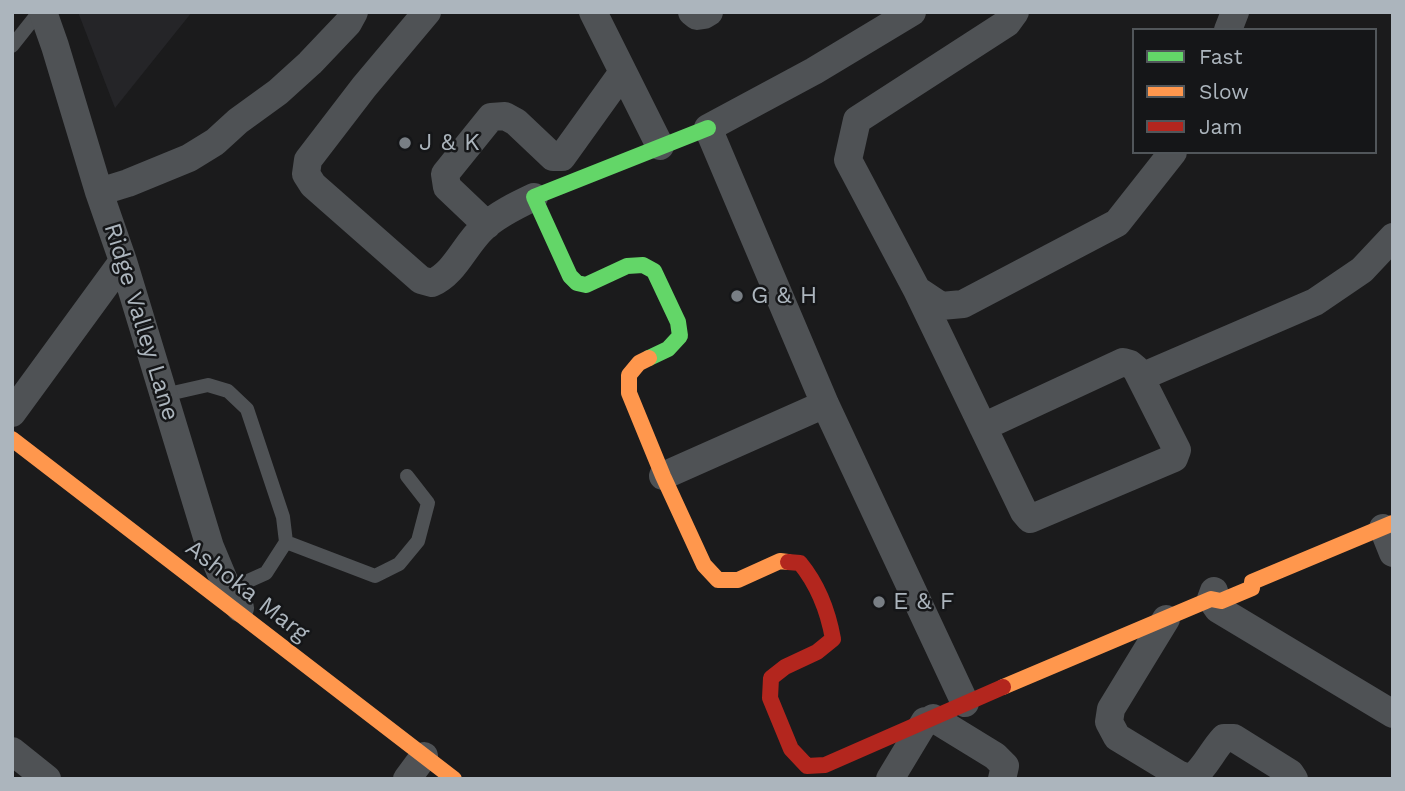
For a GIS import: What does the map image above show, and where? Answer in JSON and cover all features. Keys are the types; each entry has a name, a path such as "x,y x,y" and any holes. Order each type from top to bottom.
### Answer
{"street":[{"name":"Ridge Valley Lane","path":"41,12 55,46 123,261 210,547 228,590 252,625"},
{"path":"99,192 188,158 215,142 310,63 348,23 354,12"},
{"path":"427,12 363,87 308,160 306,174 313,185 421,280 432,284 444,278 483,227 513,207 708,128 814,71 912,12"},
{"path":"593,12 660,146"},
{"path":"692,12 697,16 709,12"},
{"path":"983,427 1123,362 1136,369 1141,377 1177,450 1174,458 1030,519 1026,516 983,427 917,290 848,160 857,120 1007,23 1015,12"},
{"path":"487,225 447,187 445,174 491,117 505,116 516,122 553,157 562,157 624,72"},
{"path":"708,128 825,404 965,702"},
{"path":"917,290 941,306 963,304 1117,223 1171,154"},
{"path":"534,197 570,276 577,283 586,285 627,267 643,265 654,271 678,322 680,336 668,349 639,363 629,375 629,393 704,565 718,580 738,580 780,561 800,563 809,573 830,621 833,639 817,652 785,667 771,678 770,698 792,749 807,766 825,765 965,702 1166,619 1211,598 1215,589 1246,575 1252,582 1389,535"},
{"path":"1141,377 1315,302 1362,270 1393,237"},
{"path":"12,413 123,261"},
{"path":"663,476 825,404"},
{"name":"Ashoka Marg","path":"12,439 454,779"},
{"path":"1211,598 1218,610 1393,714"},
{"path":"1166,619 1111,709 1109,722 1117,737 1191,779 1201,771 1224,738 1234,738 1290,773 1294,779"},
{"path":"890,779 929,720"},
{"path":"929,720 995,756 1005,766 1002,779"},
{"path":"12,751 47,779"},
{"path":"407,779 424,756"}],"lane":[{"path":"12,46 41,12"},
{"path":"164,396 208,385 228,391 247,409 283,517 286,542 266,573 228,590"},
{"path":"286,542 376,576 399,564 418,541 428,503 407,476"}],"shaded area":[{"path":"78,12 192,12 115,108"}],"traffic: fast":[{"path":"649,358 668,349 680,336 678,322 654,271 643,265 627,266 586,285 577,283 570,276 534,197 708,128"}],"traffic: slow":[{"path":"649,358 639,363 629,375 629,393 704,565 718,580 738,580 780,561 788,562"},
{"path":"12,439 454,779"},
{"path":"1003,687 1211,599 1221,601 1252,588 1252,582 1393,523"}],"traffic: jam":[{"path":"788,562 800,563 812,580 825,608 833,639 817,652 785,667 771,678 770,698 791,749 807,766 825,765 1003,687"}],"place":[{"name":"J & K","path":"405,143"},
{"name":"G & H","path":"737,296"},
{"name":"E & F","path":"879,602"}]}
